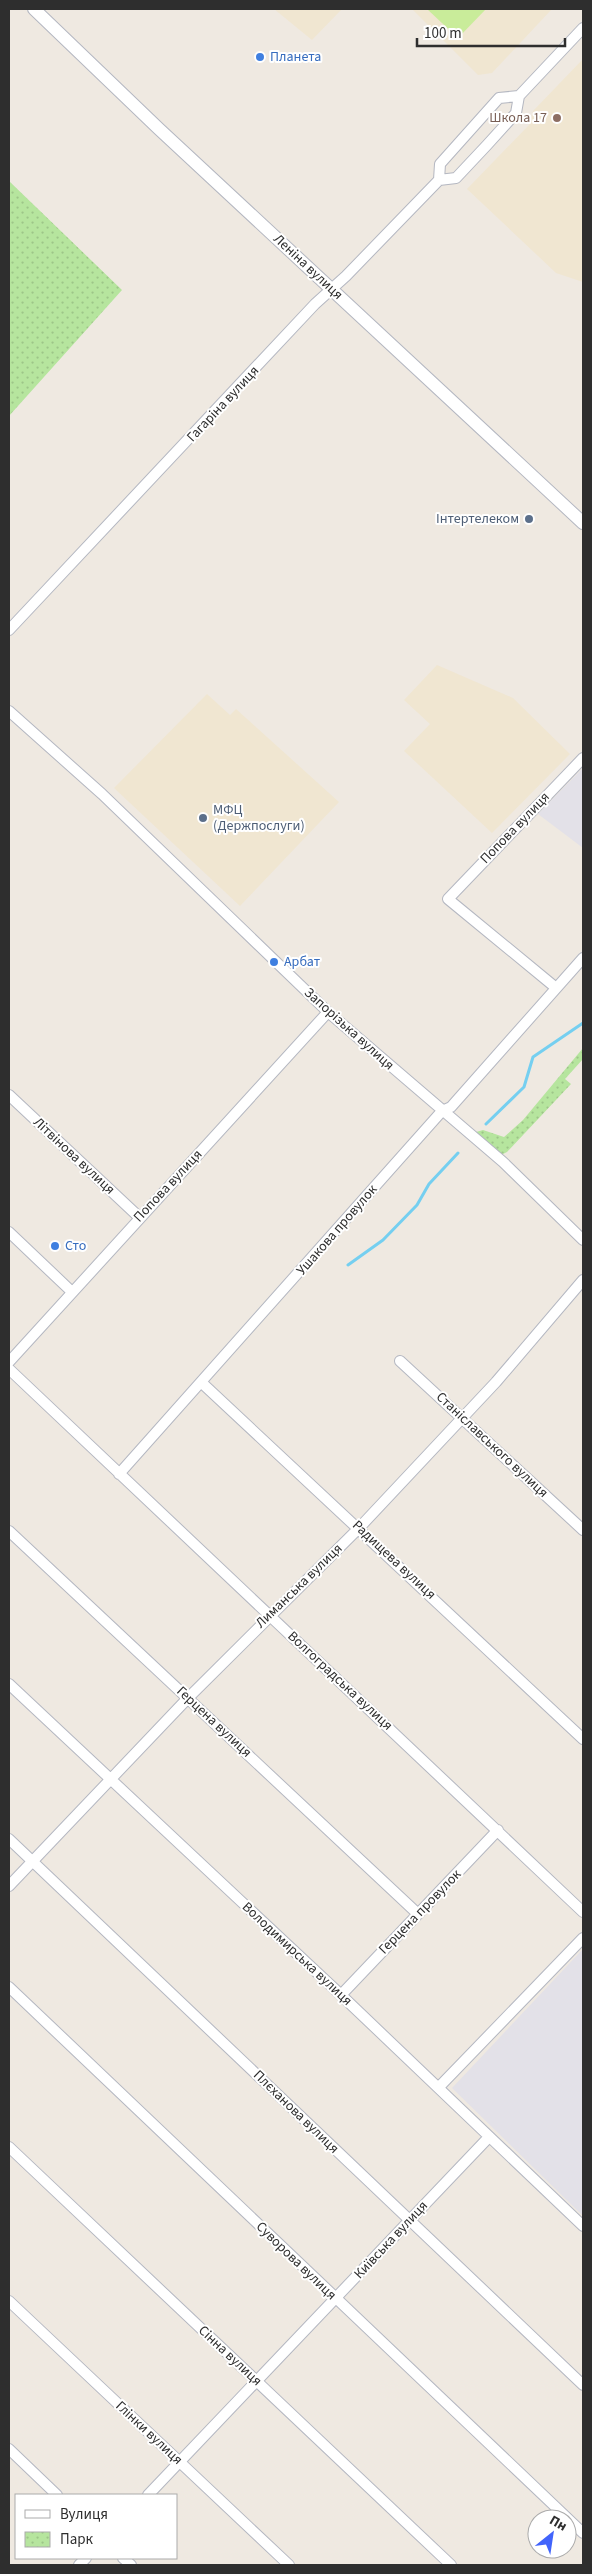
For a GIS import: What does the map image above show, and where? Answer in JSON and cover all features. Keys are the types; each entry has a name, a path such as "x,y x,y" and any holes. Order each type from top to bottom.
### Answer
{"street":[{"name":"Леніна вулиця","path":"34,9 583,523"},
{"name":"Гагаріна вулиця","path":"9,630 331,289 439,180 456,178 516,113 519,96 583,28"},
{"name":"Гагаріна вулиця","path":"439,180 440,164 499,98 519,96"},
{"name":"Запорізька вулиця","path":"9,711 102,794 328,1012 503,1162 583,1240"},
{"name":"Попова вулиця","path":"556,987 448,899 583,758"},
{"name":"Ушакова провулок","path":"119,1474 202,1383 442,1111 450,1107 583,958"},
{"name":"Попова вулиця","path":"9,1362 71,1291 328,1012"},
{"name":"Літвінова вулиця","path":"9,1095 140,1217"},
{"path":"9,1232 71,1291"},
{"name":"Лиманська вулиця","path":"9,1886 270,1614 359,1528 496,1382 583,1280"},
{"name":"Станіславського вулиця","path":"400,1360 583,1530"},
{"name":"Волгоградська вулиця","path":"9,1369 583,1912"},
{"name":"Радищева вулиця","path":"202,1383 583,1739"},
{"name":"Герцена вулиця","path":"9,1531 418,1914"},
{"name":"Володимирська вулиця","path":"9,1684 439,2087 583,2226"},
{"name":"Герцена провулок","path":"341,1995 498,1830"},
{"name":"Плєханова вулиця","path":"9,1839 583,2385"},
{"path":"439,2087 583,1938"},
{"name":"Суворова вулиця","path":"9,1987 583,2533"},
{"name":"Київська вулиця","path":"149,2494 258,2382 489,2137"},
{"name":"Сінна вулиця","path":"9,2146 451,2565"},
{"name":"Глінки вулиця","path":"9,2301 289,2565"},
{"path":"9,2449 57,2494"}],"shaded area":[{"path":"274,9 342,9 312,40"},
{"path":"412,9 552,9 492,73 478,75"},
{"path":"583,59 583,282 556,273 467,189 529,125 533,111"},
{"path":"437,665 513,698 570,754 492,833 404,751 430,724 404,700"},
{"path":"207,694 230,715 236,709 339,802 240,906 114,788"},
{"path":"583,768 583,848 538,814"},
{"path":"583,1949 583,2216 452,2088"}],"green space":[{"path":"427,9 486,9 458,38"},
{"path":"9,181 122,290 9,416"},
{"path":"583,1048 583,1059 565,1079 571,1084 507,1152 499,1153 476,1132 483,1130 504,1137 523,1120"}],"waterway":[{"path":"486,1124 524,1087 533,1057 583,1023"},
{"path":"348,1265 383,1240 417,1205 429,1184 458,1153"}],"place":[{"name":"Планета","path":"260,57"},
{"name":"Школа 17","path":"557,118"},
{"name":"Інтертелеком","path":"529,519"},
{"name":"МФЦ (Держпослуги)","path":"203,818"},
{"name":"Арбат","path":"274,962"},
{"name":"Сто","path":"55,1246"}]}
